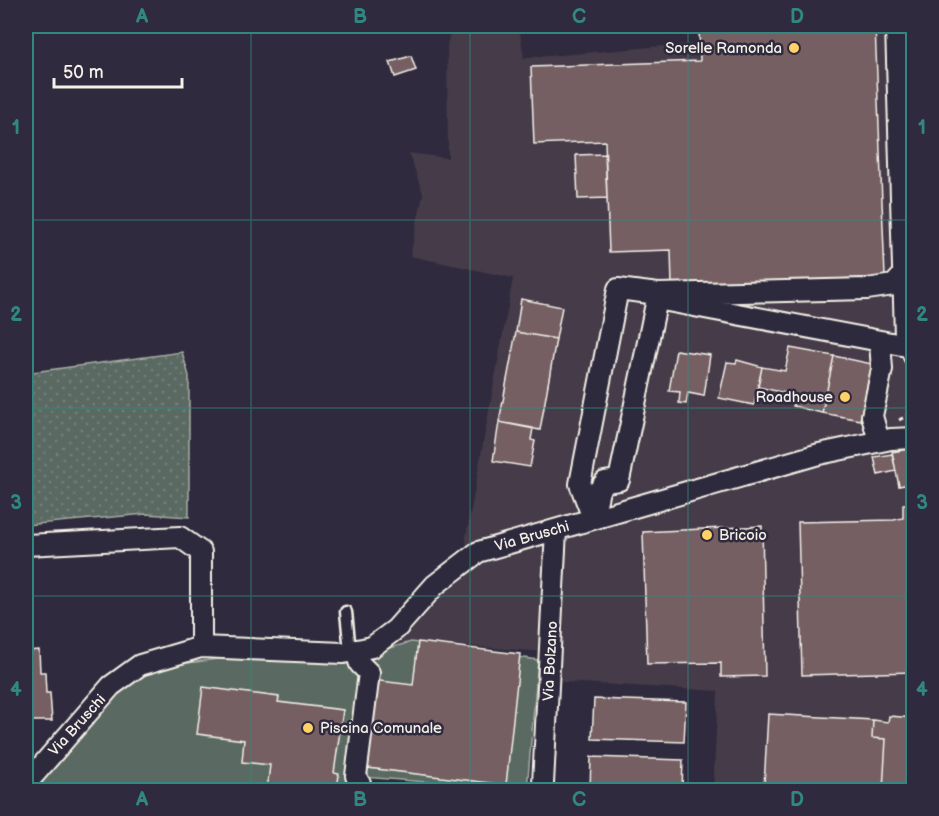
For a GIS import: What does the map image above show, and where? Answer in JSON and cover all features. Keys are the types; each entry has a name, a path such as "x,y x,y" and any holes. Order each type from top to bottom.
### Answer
{"street":[{"path":"896,26 903,275 911,352"},
{"path":"658,296 867,290 894,285 903,275"},
{"path":"593,518 580,484 618,289 880,343 911,352"},
{"path":"867,290 890,302 909,316"},
{"path":"593,518 599,490 605,482 619,480 658,296"},
{"path":"880,343 882,369 872,416 885,440"},
{"path":"882,369 911,352"},
{"name":"Via Bruschi","path":"885,440 914,425"},
{"name":"Via Bruschi","path":"26,784 111,686 140,665 201,647 353,651 372,647 396,628 435,585 478,552 739,475 885,440 914,438"},
{"name":"Via Bolzano","path":"541,790 556,530"},
{"path":"26,545 180,537 201,552 201,647"},
{"path":"353,651 360,664 369,673 356,776 363,790"},
{"path":"374,790 379,790"}],"lane":[{"path":"346,612 353,651"}],"shaded area":[{"path":"452,26 519,26 524,58 698,43 697,26 913,26 913,790 713,790 718,691 562,682 559,653 411,642 373,653 467,574 466,537 513,278 410,256 423,194 409,153 448,158 447,44"}],"green space":[{"path":"182,352 189,376 189,517 146,514 26,525 26,373"},
{"name":"Piscina Comunale","path":"411,642 538,660 527,790 351,776 349,790 30,790 118,691 153,668 231,657 373,653"}],"building":[{"path":"699,26 875,26 885,277 672,286 671,250 609,252 605,141 534,144 531,67 700,61"},
{"path":"411,56 416,70 395,77 390,62"},
{"path":"605,154 607,198 578,199 576,155"},
{"path":"521,299 562,307 556,339 516,332"},
{"path":"516,332 556,339 540,430 499,422"},
{"path":"790,348 834,356 822,413 793,406 795,395 758,387 762,367 785,371"},
{"path":"676,350 710,355 704,396 688,393 686,404 679,403 680,392 669,391"},
{"name":"Roadhouse","path":"834,356 872,364 860,420 822,413"},
{"path":"737,360 762,367 754,405 719,398 727,362 736,363"},
{"path":"499,422 533,428 531,440 535,441 530,467 493,461"},
{"path":"914,448 914,483 899,486 892,452"},
{"path":"892,454 896,471 878,475 874,457"},
{"path":"903,504 914,504 914,672 802,675 798,522 894,520 903,518"},
{"path":"762,526 765,676 721,677 721,663 647,664 643,532"},
{"path":"418,642 520,654 506,785 360,767 372,680 413,685"},
{"path":"39,650 40,672 45,672 46,693 50,693 52,721 29,721 26,651"},
{"path":"203,687 279,697 278,702 343,710 334,773 339,774 337,790 267,790 270,765 242,762 244,740 197,734"},
{"path":"594,699 686,702 684,742 592,739"},
{"path":"768,714 873,720 872,738 886,739 883,790 764,786"},
{"path":"889,716 914,718 914,790 883,790 886,739 872,738 873,720 888,722"},
{"path":"591,757 683,760 682,790 590,790"}],"place":[{"name":"Sorelle Ramonda","path":"794,48"},
{"name":"Roadhouse","path":"845,397"},
{"name":"Bricoio","path":"707,535"},
{"name":"Piscina Comunale","path":"308,728"}]}
